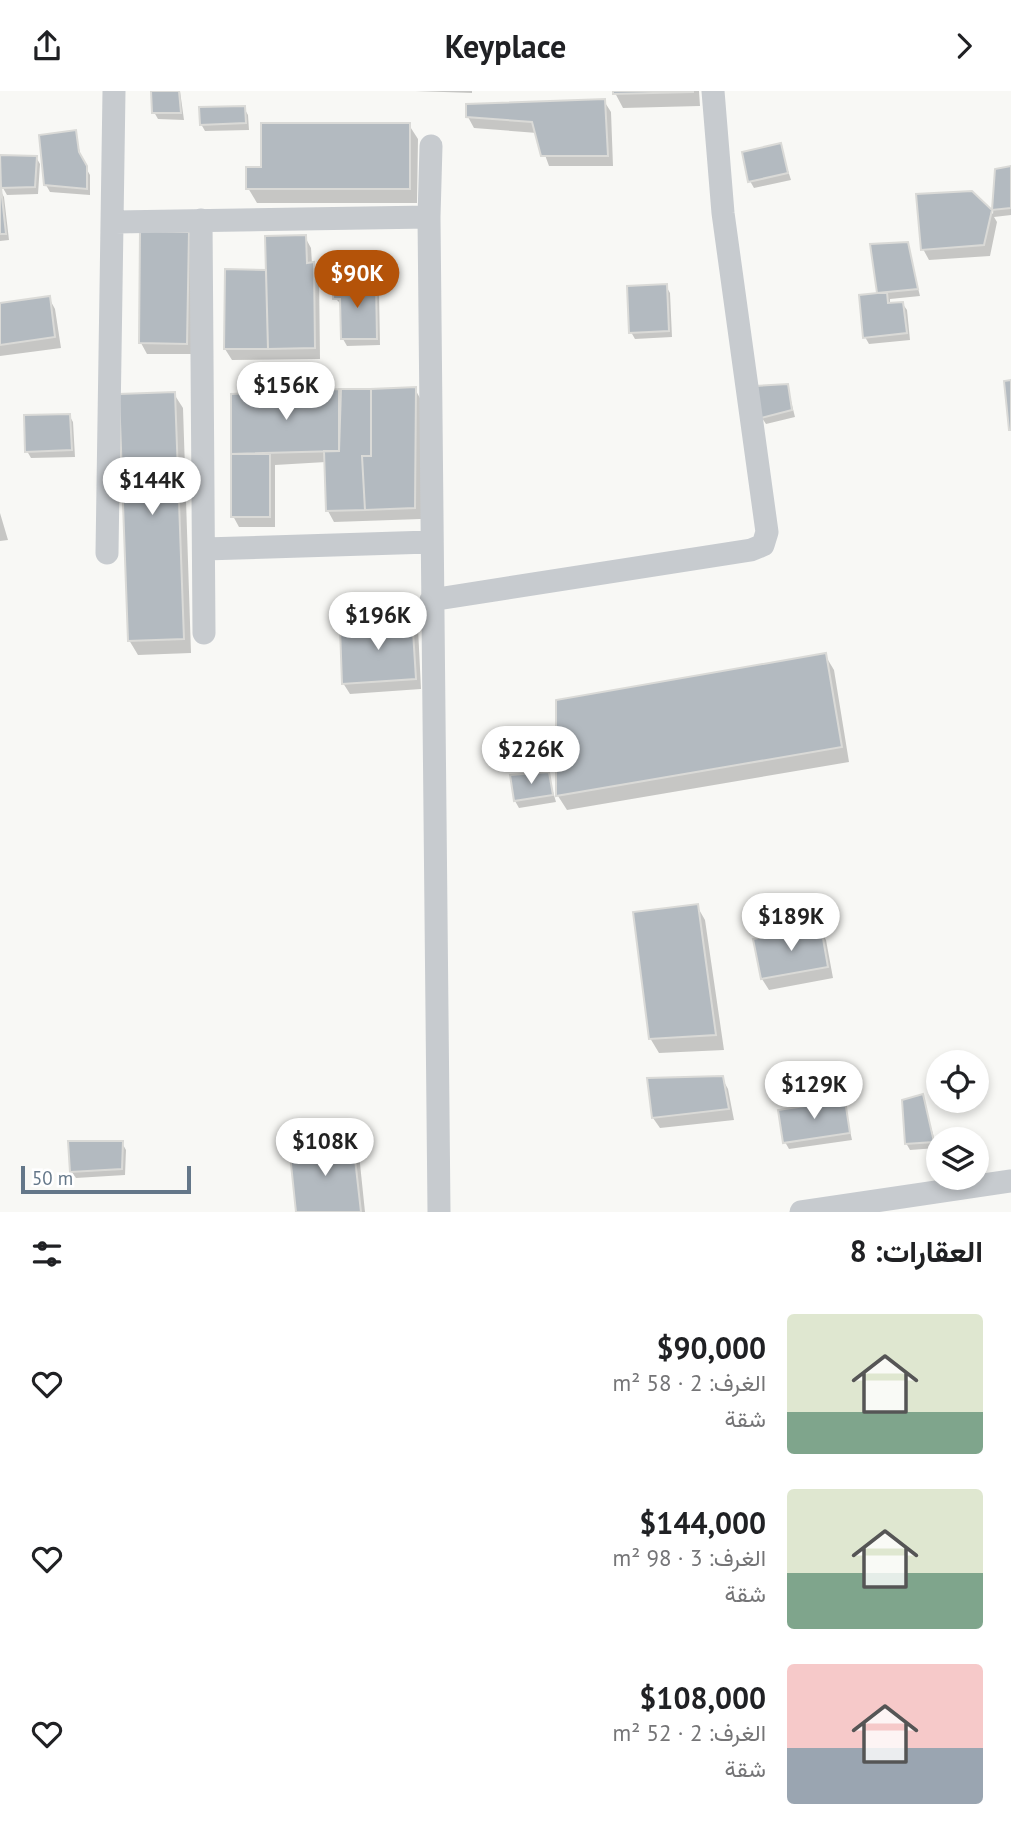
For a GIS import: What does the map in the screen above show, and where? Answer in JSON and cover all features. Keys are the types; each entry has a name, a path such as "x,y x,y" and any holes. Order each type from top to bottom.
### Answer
{"street":[{"path":"107,553 115,222 114,91"},
{"path":"431,600 751,550 763,545 767,532 723,213 713,91"},
{"path":"431,146 430,542 439,1212"},
{"path":"115,222 429,217"},
{"path":"201,220 204,633"},
{"path":"204,549 430,542"},
{"path":"801,1212 1011,1181"}],"building":[{"path":"151,91 179,91 181,113 152,113"},
{"path":"613,91 693,91 693,92 613,94"},
{"path":"605,99 608,156 541,156 532,122 466,117 466,104"},
{"path":"245,106 246,123 200,125 199,107"},
{"path":"261,123 410,123 410,189 246,189 246,167 261,167"},
{"path":"76,130 79,152 87,166 87,189 44,185 39,135"},
{"path":"781,143 788,173 748,182 742,152"},
{"path":"0,155 37,156 35,187 1,188"},
{"path":"1011,166 1011,208 992,210 995,169"},
{"path":"1,188 6,234 0,234"},
{"path":"972,191 992,210 984,245 921,250 916,194"},
{"path":"140,231 189,232 187,344 139,343"},
{"path":"306,235 307,263 314,262 315,348 268,349 265,236"},
{"path":"908,242 918,289 877,293 870,244"},
{"path":"225,269 266,270 268,349 224,349"},
{"path":"376,283 377,339 341,339 340,299 333,299 333,284"},
{"path":"667,284 669,331 629,333 627,286"},
{"path":"887,292 888,303 903,302 907,333 863,338 859,295"},
{"path":"50,296 55,337 0,345 0,303"},
{"path":"1011,380 1011,430 1009,430 1004,381"},
{"path":"788,384 792,410 761,418 755,386"},
{"path":"416,387 415,508 365,510 362,456 371,456 371,389"},
{"path":"339,389 371,389 371,456 362,456 365,510 326,511 324,451 339,451"},
{"path":"341,389 339,451 231,454 231,394"},
{"path":"175,392 184,639 128,641 119,394"},
{"path":"70,414 72,450 25,452 24,415"},
{"path":"231,454 270,454 270,517 231,517"},
{"path":"412,615 416,679 342,684 340,628"},
{"path":"826,653 842,747 556,796 556,700"},
{"path":"549,772 553,795 514,801 510,775"},
{"path":"698,904 716,1035 649,1039 633,912"},
{"path":"821,927 828,967 761,979 753,939"},
{"path":"723,1076 729,1109 652,1118 647,1078"},
{"path":"923,1094 931,1127 926,1127 926,1143 905,1144 902,1100"},
{"path":"845,1100 850,1133 783,1143 778,1110"},
{"path":"68,1141 123,1141 122,1169 70,1172"},
{"path":"353,1141 361,1212 296,1212 289,1145"}]}
